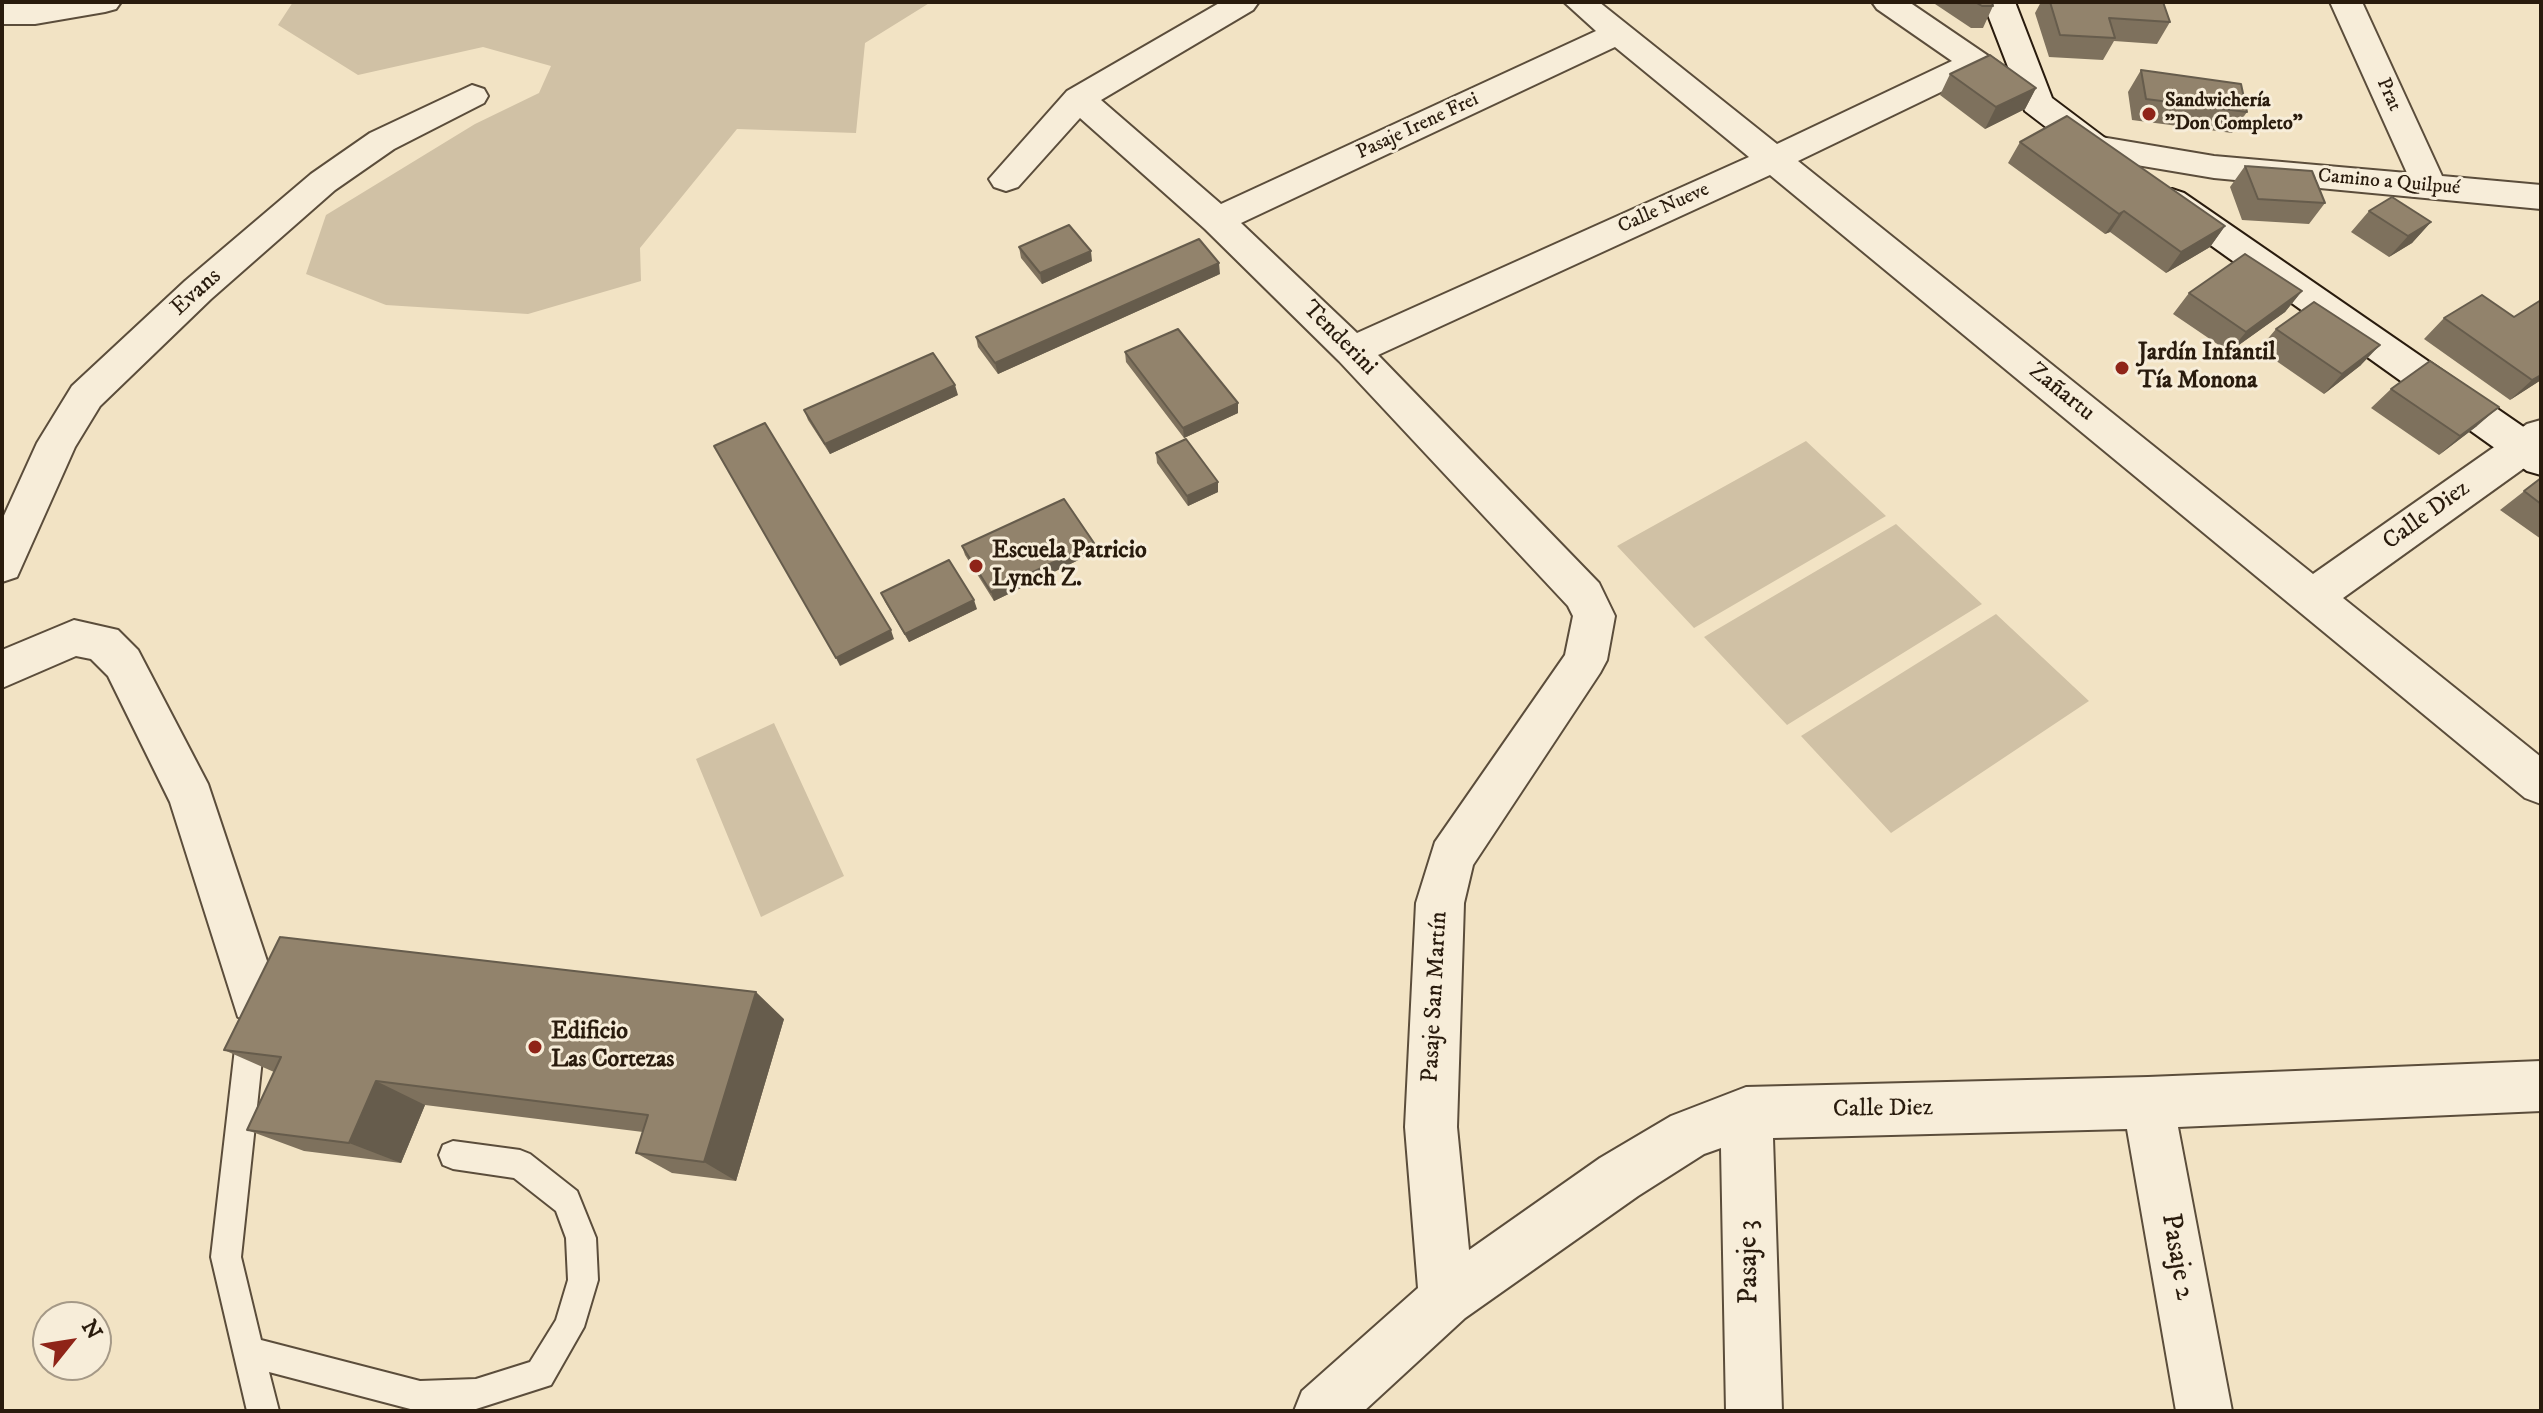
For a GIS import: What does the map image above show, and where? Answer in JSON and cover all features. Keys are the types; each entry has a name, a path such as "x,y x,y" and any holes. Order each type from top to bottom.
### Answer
{"street":[{"path":"2,14 35,14 105,2"},
{"name":"Zañartu","path":"1580,2 2541,784"},
{"path":"1888,2 2535,447"},
{"path":"1999,2 2037,103"},
{"name":"Prat","path":"2346,2 2430,187"},
{"path":"1006,179 1079,99 1242,3"},
{"name":"Pasaje Irene Frei","path":"1217,220 1618,33"},
{"name":"Calle Nueve","path":"1352,351 1773,159 1975,62"},
{"name":"Evans","path":"2,565 57,443 86,396 198,290 323,182 382,141 472,96"},
{"name":"Tenderini","path":"1079,99 1217,220 1352,351 1584,595"},
{"name":"Camino a Quilpué","path":"2095,147 2214,167 2541,197"},
{"name":"Calle Diez","path":"2312,598 2535,447"},
{"name":"Pasaje San Martín","path":"1446,1299 1431,1127 1440,903 1452,857 1585,660 1594,616 1584,595"},
{"path":"2,670 74,638 103,643 123,663 192,799 255,1000"},
{"name":"Calle Diez","path":"1322,1411 1446,1299 1631,1170 1689,1134 1746,1113 2148,1103 2541,1086"},
{"name":"Pasaje 2","path":"2148,1103 2204,1411"},
{"name":"Pasaje 3","path":"1746,1113 1754,1411"}],"lane":[{"path":"255,1000 226,1257 263,1411"},
{"path":"250,1352 420,1396 476,1394 540,1374 569,1327 583,1280 581,1238 567,1201 520,1164 453,1155"}],"shaded area":[{"path":"293,2 931,2 865,43 856,133 737,129 640,248 641,281 528,314 386,305 306,274 326,215 475,124 539,93 551,66 483,47 358,75 278,25"},
{"path":"1806,441 1886,516 1694,628 1617,546"},
{"path":"1896,524 1982,604 1787,725 1704,637"},
{"path":"1996,614 2089,701 1891,833 1801,736"},
{"path":"774,723 844,876 761,917 696,759"}],"building":[{"path":"1975,2 1992,2 1993,6 1982,6"},
{"path":"2050,2 2163,2 2170,22 2109,18 2115,38 2060,35"},
{"path":"1990,55 2036,88 1996,107 1950,74"},
{"path":"2141,70 2241,84 2247,112 2146,99"},
{"path":"2067,116 2225,226 2181,252 2124,211 2119,214 2020,142"},
{"path":"2245,166 2312,171 2325,203 2258,199"},
{"path":"2392,197 2431,222 2408,236 2369,211"},
{"path":"1069,225 1091,251 1040,273 1019,247"},
{"path":"1199,239 1219,263 995,363 976,337"},
{"path":"2245,254 2302,291 2246,332 2189,293"},
{"path":"2482,295 2514,317 2541,300 2541,375 2532,380 2444,318"},
{"path":"2314,302 2380,345 2342,374 2276,329"},
{"path":"1178,329 1238,403 1183,428 1125,352"},
{"path":"933,353 955,385 825,444 804,410"},
{"path":"2430,361 2499,407 2460,436 2391,389"},
{"path":"765,423 891,630 836,658 714,446"},
{"path":"1186,439 1218,482 1187,496 1156,453"},
{"path":"2541,478 2541,504 2524,491"},
{"path":"1064,499 1094,543 991,592 962,546"},
{"path":"949,560 974,600 905,634 881,593"},
{"name":"Edificio Las Cortezas","path":"280,937 756,992 704,1162 636,1153 648,1115 376,1081 349,1143 247,1130 281,1057 224,1050"}],"place":[{"name":"Sandwichería \"Don Completo\"","path":"2149,114"},
{"name":"Jardín Infantil Tía Monona","path":"2122,368"},
{"name":"Escuela Patricio Lynch Z.","path":"976,566"},
{"name":"Edificio Las Cortezas","path":"535,1047"}]}
